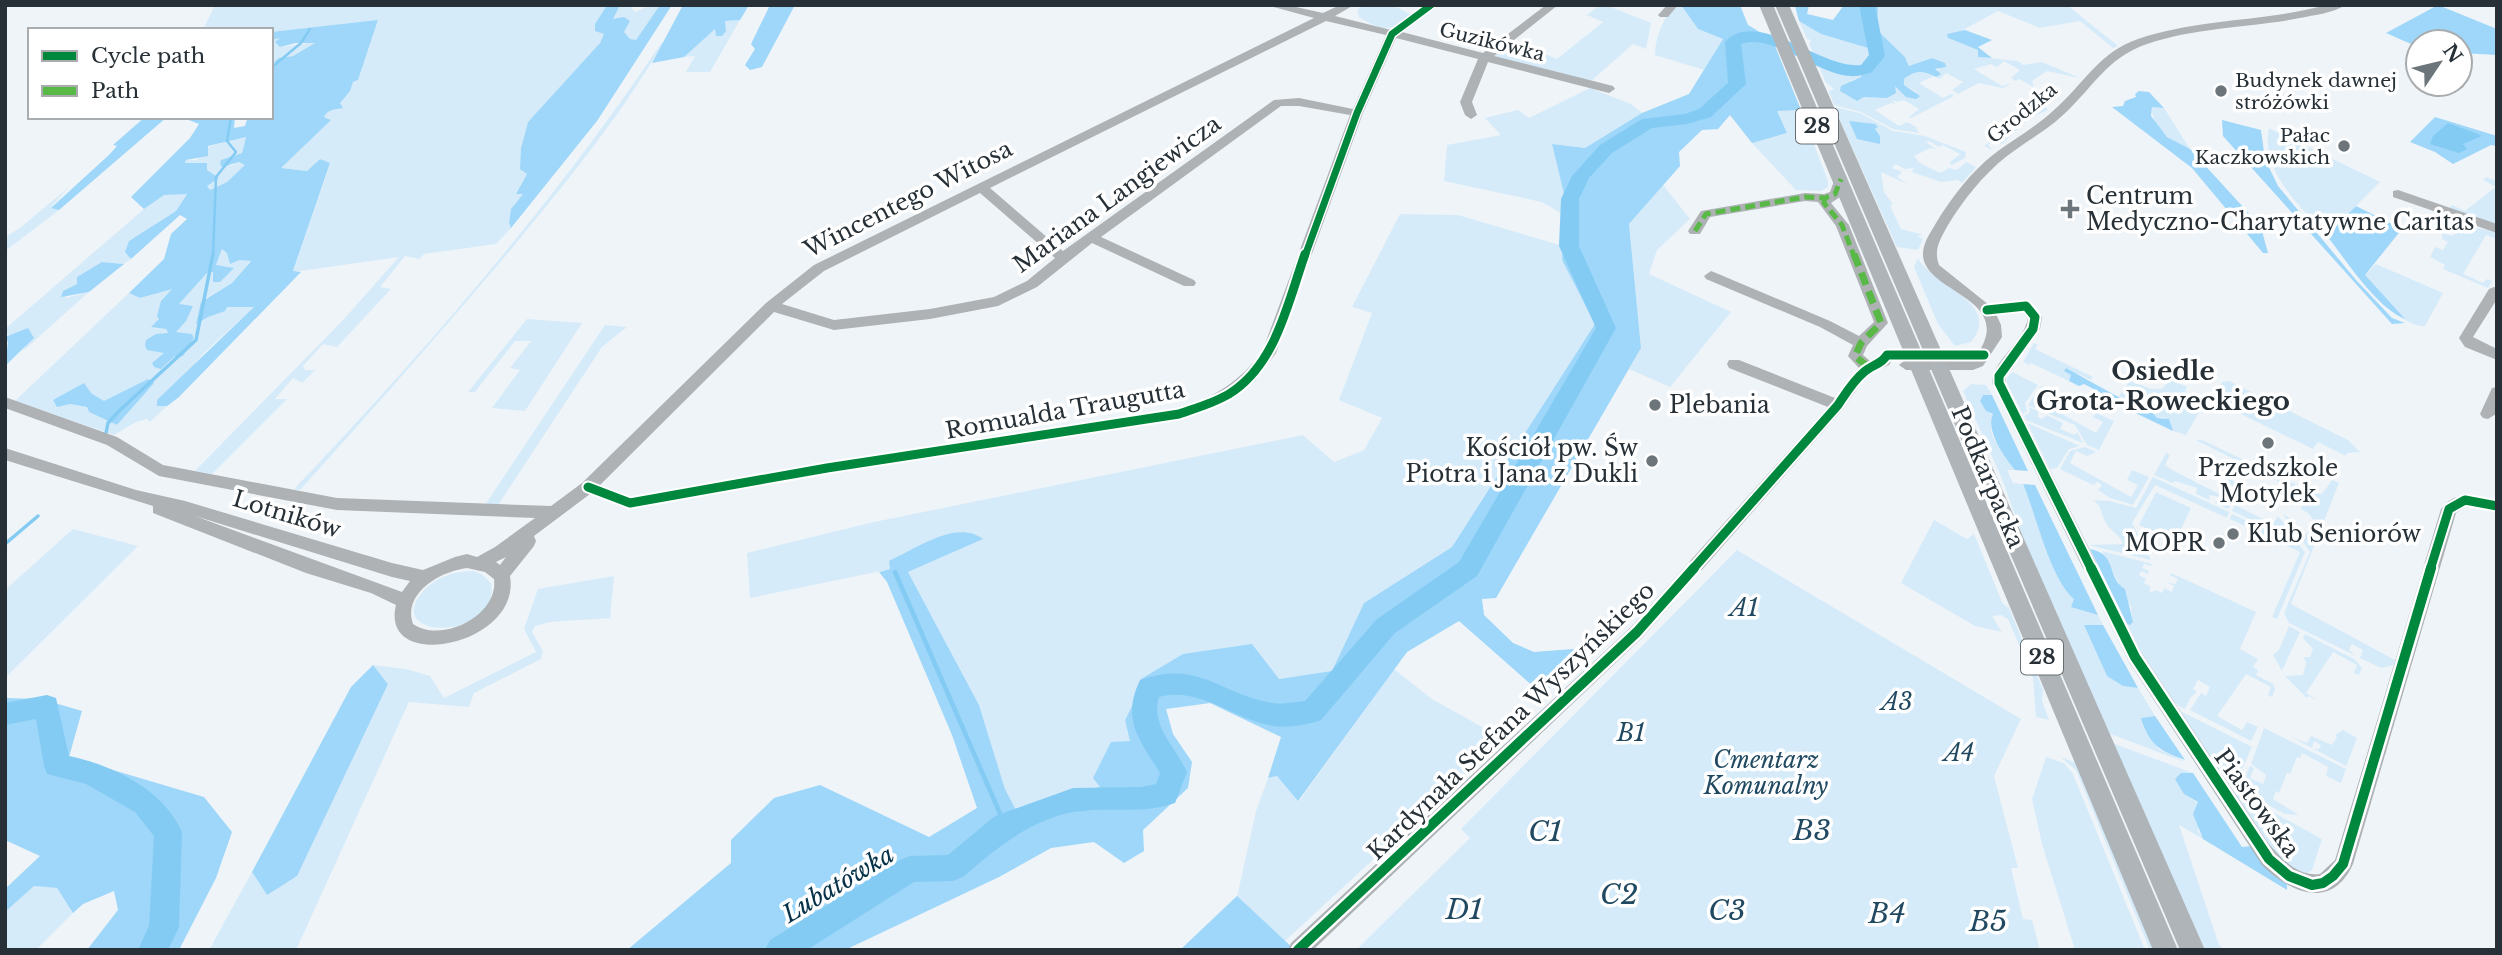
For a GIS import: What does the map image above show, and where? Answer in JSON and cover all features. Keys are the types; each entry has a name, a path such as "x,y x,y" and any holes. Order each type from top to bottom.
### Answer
{"main road":[{"name":"Podkarpacka","path":"1766,5 1793,74 1840,179 1926,360 2193,950"},
{"name":"Podkarpacka","path":"1782,5 2165,950"}],"street":[{"name":"Guzikówka","path":"1271,5 1355,22 1392,34 1609,89"},
{"name":"Romualda Traugutta","path":"588,487 630,503 827,468 1179,414 1236,392 1251,379 1269,353 1357,113 1392,34 1430,5"},
{"path":"1471,115 1466,102 1484,58 1552,5"},
{"path":"1664,15 1672,5"},
{"name":"Grodzka","path":"1987,310 1933,267 1929,260 1931,243 1965,190 1998,157 2064,108 2101,63 2118,52 2167,34 2279,19 2340,5"},
{"name":"Wincentego Witosa","path":"481,562 501,552 588,487 771,306 819,268 1348,6"},
{"path":"1348,6 1348,15 1355,22"},
{"name":"Mariana Langiewicza","path":"771,306 834,325 930,314 998,301 1031,284 1278,103 1299,102 1357,113"},
{"path":"1695,231 1706,214 1804,197 1825,198 1835,194 1840,179"},
{"path":"980,187 1063,258"},
{"path":"2398,194 2497,229"},
{"path":"1825,198 1824,203 1842,225 1881,323 1861,343 1855,356 1876,364 1892,366 1926,360 1973,365 1980,363 1992,346 1994,335 1993,323 1987,310"},
{"path":"1093,238 1189,283"},
{"path":"1711,276 1814,319 1861,343"},
{"path":"2496,291 2466,338 2470,343 2497,355"},
{"name":"Piastowska","path":"1987,310 2026,306 2036,324 1999,376 1999,383 2135,657 2261,849 2281,872 2302,884 2313,884 2333,877 2346,856 2449,509 2465,499 2497,506"},
{"path":"1734,364 1838,405"},
{"name":"Kardynała Stefana Wyszyńskiego","path":"1298,950 1637,632 1838,405 1852,382 1876,364"},
{"path":"2488,414 2497,392"},
{"path":"5,402 112,441 159,470 337,503 552,515"},
{"name":"Lotników","path":"5,454 136,496 185,507 392,570 424,577"},
{"name":"Lotników","path":"136,496 164,511 404,601"},
{"name":"Wincentego Witosa","path":"501,575 511,559 552,515"},
{"path":"481,562 492,566 501,575 504,585 502,597 495,609 470,630 453,636 422,638 403,624 401,613 404,601 424,577 453,563 481,562"}],"green space":[{"path":"215,5 607,5 595,24 604,34 600,43 528,122 521,148 527,174 520,186 524,193 511,209 511,228 496,244 424,254 419,259 405,256 380,287 391,289 337,347 323,344 303,366 305,370 315,370 302,383 293,378 275,399 287,399 212,474 195,471 344,319 399,257 293,272 330,164 320,159 307,171 280,168 330,119 323,117 344,97 353,82 358,80 378,21 273,32 273,28 204,28"},
{"path":"620,5 629,5 635,12 651,5 660,5 636,40 630,39 624,32 630,21 612,20"},
{"path":"1364,5 1393,5 1413,16 1398,25 1381,27 1359,17 1357,10"},
{"path":"1600,5 1651,23 1646,49 1633,44 1590,82 1493,57 1512,41 1557,59 1603,22 1587,15"},
{"path":"1675,5 1681,5 1698,29 1723,39 1704,70 1655,55 1660,28"},
{"path":"1878,5 2067,5 2118,46 2113,48 2080,21 2040,28 1998,11 1948,38 1978,50 1979,57 2018,61 2023,65 2042,62 2080,78 2047,71 2032,81 2034,87 2011,78 2020,70 2004,61 1997,67 1991,64 1974,69 2002,86 2012,83 2003,88 1979,83 1958,94 1952,90 1963,82 1946,73 1940,79 1934,76 1919,83 1943,98 1951,94 1954,96 1911,118 1909,117 1919,109 1904,100 1891,100 1896,104 1891,103 1875,110 1899,126 1907,122 1916,127 1919,133 1893,129 1861,112 1834,105 1829,91 1834,89 1826,83 1809,43 1811,40 1807,39 1799,21 1821,34 1878,51 1882,58 1874,67 1850,81 1857,101 1864,97 1884,97 1895,86 1898,86 1906,97 1916,92 1904,85 1904,79 1915,70 1935,72 1945,63 1932,58 1910,66 1905,57 1877,30"},
{"path":"740,20 710,72 686,72 695,56 684,57 708,32 716,29 726,31 725,21"},
{"path":"283,37 280,47 317,42 293,56 279,58 278,64 273,68 273,40"},
{"path":"662,42 646,71 609,125 508,253 300,490 294,489 393,383 488,273 578,160"},
{"path":"1590,88 1631,104 1642,113 1585,148 1552,144 1565,197 1564,215 1542,202 1444,181 1447,145 1501,135 1485,118 1518,110 1529,118"},
{"path":"2043,99 2048,110 2028,119 2002,144 1992,142 1988,145 1993,150 1984,146 2027,115 2021,109 2015,110"},
{"path":"1834,107 1860,113 1893,131 1925,136 1966,152 1965,158 1952,165 1949,163 1960,154 1943,145 1939,147 1926,142 1936,149 1930,148 1914,156 1920,163 1940,173 1949,168 1957,170 1966,162 1976,167 1962,183 1958,180 1941,182 1912,172 1914,168 1905,169 1895,164 1892,168 1902,172 1897,177 1909,185 1881,172 1884,192 1893,204 1890,206 1901,229 1924,235 1917,236 1923,239 1918,250 1897,247"},
{"path":"2152,107 2164,108 2190,149 2176,143 2164,133 2155,121"},
{"path":"1801,110 1828,181 1828,187 1821,191 1796,190 1752,143 1787,133 1776,111"},
{"path":"2269,128 2380,182 2331,231 2324,232 2293,198 2276,172 2270,158"},
{"path":"246,136 242,153 221,160 230,166 239,162 246,165 227,182 210,190 185,163 186,160 197,160 208,147"},
{"path":"2486,177 2497,181 2496,224 2448,210 2452,205 2465,211 2496,187 2483,180"},
{"path":"1663,185 1690,219 1657,250 1649,274 1731,312 1670,387 1629,369 1641,348 1629,224"},
{"path":"69,187 51,207 59,210 5,251 5,237 20,228"},
{"path":"187,193 176,211 129,241 126,252 131,259 124,264 102,262 77,277 77,284 70,287 66,298 89,292 23,351 27,343 7,334 5,337 5,329 144,209 164,195"},
{"path":"1400,214 1458,215 1563,246 1562,260 1596,324 1452,547 1364,603 1332,672 1279,679 1141,680 1125,720 1131,742 1101,787 1058,795 1017,812 1005,789 979,705 908,572 983,539 891,569 750,598 747,553 874,522 1303,435 1334,462 1364,450 1382,418 1339,400 1372,313 1352,307"},
{"path":"2459,224 2497,232 2497,239 2486,235 2463,274 2483,283 2487,279 2492,281 2488,288 2443,269 2445,265 2430,257 2435,247 2443,250 2448,242 2442,239 2442,233 2453,236"},
{"path":"222,249 239,260 251,260 232,283 201,301 208,317 226,307 255,306 206,351 157,406 167,406 150,422 147,419 136,422 114,435 15,401 129,293 140,298 174,287 153,327 166,329 168,333 162,369 174,357 183,356 194,338 192,334 175,332 178,305 207,273 213,272 220,282 233,268 216,265","holes":["148,379 153,383 117,425 89,412 87,407 70,404 91,393 104,401"]},
{"path":"1918,258 1925,268 1962,295 1972,306 1978,316 1979,329 1971,342 1955,346 1938,324 1914,267"},
{"path":"2376,264 2443,293 2425,326 2416,325 2399,315 2365,275"},
{"path":"527,319 582,323 525,411 492,408 520,370 510,368 531,341 515,341 475,392 468,392"},
{"path":"605,325 627,327 602,347 498,505 485,505"},
{"path":"2034,343 2038,345 2035,349 2093,377 2091,380 2078,374 2072,375 2069,381 2031,363 2029,365 2023,362"},
{"path":"2012,372 2038,385 2025,403 2027,411 2023,414 2007,383"},
{"path":"2173,376 2187,387 2185,391 2205,402 2186,435 2173,431 2164,417 2157,418 2150,410 2119,396 2130,381 2151,389 2162,389"},
{"path":"2229,381 2348,440 2360,452 2347,453 2346,456 2318,442 2313,449 2216,402 2222,382"},
{"path":"1971,384 1986,385 1992,395 1983,395 1980,401 1986,411 1993,415 1993,437 2015,470 2007,470 2013,483 2023,484 2052,561 2075,599 2072,607 2098,615 2103,625 2084,625 2107,676 2123,686 2138,688 2155,716 2141,718 2159,749 2187,763 2108,733 1963,391"},
{"path":"2041,386 2057,393 2044,390 2037,400 2096,433 2103,422 2093,417 2096,413 2114,421 2099,450 2087,445 2075,425 2028,405"},
{"path":"2029,407 2038,411 2038,417 2042,419 2047,415 2063,423 2060,429 2075,435 2077,432 2083,443 2026,420 2024,416 2030,412"},
{"path":"2028,424 2080,446 2069,449 2057,468 2050,469"},
{"path":"2196,440 2202,440 2316,494 2322,494 2332,480 2339,483 2291,604 2395,660 2394,665 2381,668 2360,658 2363,650 2352,644 2349,650 2356,656 2289,623 2284,613 2310,552 2282,513 2297,523 2293,525 2302,536 2315,534 2310,524 2315,522 2301,509 2304,500 2289,494 2291,488"},
{"path":"2085,447 2096,452 2087,456 2076,451 2070,463 2131,497 2138,485 2127,480 2132,470 2149,477 2133,505 2110,498 2098,490 2102,485 2097,482 2093,485 2060,469 2070,451"},
{"path":"2166,453 2170,455 2165,465 2229,499 2236,488 2224,482 2227,478 2240,484 2228,509 2215,503 2220,497 2209,495 2210,500 2196,494 2197,488 2175,481 2173,483 2154,475"},
{"path":"2153,477 2229,512 2227,518 2155,485 2132,523 2151,560 2088,545 2123,544 2106,523 2099,505 2093,500 2110,501 2136,508"},
{"path":"2156,492 2191,508 2175,542 2139,525"},
{"path":"2235,505 2273,524 2278,516 2300,542 2232,511"},
{"path":"2232,514 2299,545 2305,552 2277,619 2272,617 2300,552 2230,519"},
{"path":"1934,520 1967,539 1974,534 2043,690 2042,701 2049,720 2036,717 2033,678 2008,619 2001,615 1992,616 2002,632 1975,626 1901,583"},
{"path":"73,529 138,546 5,678 5,590"},
{"name":"Cmentarz Komunalny","path":"1737,550 2021,719 1994,776 2018,868 2011,868 2023,919 2032,920 2040,950 1356,950 1470,838 1461,829"},
{"path":"2102,551 2152,564 2144,564 2142,568 2149,571 2148,574 2141,571 2139,575 2146,579 2144,583 2151,587 2149,591 2162,593 2164,588 2172,592 2174,586 2167,582 2175,584 2178,579 2170,575 2171,573 2256,612 2240,649 2258,659 2253,667 2258,670 2256,675 2273,684 2275,689 2272,697 2268,695 2271,687 2246,674 2217,716 2242,730 2247,722 2258,727 2251,741 2190,710 2201,693 2206,696 2210,687 2198,680 2193,689 2197,692 2190,698 2185,709 2168,695 2127,624 2132,620 2131,607"},
{"path":"473,571 491,583 489,602 479,616 463,624 444,628 428,626 417,619 414,607 429,585 446,576"},
{"path":"614,576 610,618 550,622 535,626 532,632 543,651 541,659 474,693 469,707 409,702 296,950 209,950 252,872 267,895 388,684 373,665 406,669 430,676 444,698 536,652 524,629 538,589"},
{"path":"2289,626 2300,632 2282,671 2273,655 2279,650"},
{"path":"2305,634 2354,659 2362,668 2359,675 2354,673 2357,665 2333,652 2306,693 2318,701 2308,696 2307,698 2285,676 2303,675 2306,664 2304,657 2310,657 2313,649 2303,638"},
{"path":"1394,669 1432,699 1482,727 1499,743 1285,941 1237,897 1256,811 1268,778 1277,776 1299,801"},
{"path":"2178,710 2252,747 2234,787 2228,783"},
{"path":"2264,728 2346,769 2341,783 2326,776 2328,767 2302,753 2273,799 2299,815 2285,814 2240,790 2250,766 2254,768 2250,778 2263,784 2266,775 2251,764"},
{"path":"2343,730 2357,738 2346,766 2314,749 2319,749 2321,745 2314,741 2312,748 2291,737 2307,743 2311,736 2332,745 2337,737 2335,735"},
{"path":"2112,743 2193,773 2181,773 2184,794 2198,803 2198,831 2203,839 2179,825 2219,945 2225,950 2204,950"},
{"path":"2046,757 2064,763 2073,774 2145,950 2075,950 2042,844 2032,799"},
{"path":"2060,757 2077,763 2156,950 2150,950 2076,770"},
{"path":"2227,787 2322,839 2312,870 2303,876 2284,869"},
{"path":"34,886 57,888 73,913 36,950 5,950 5,912"}],"shaded area":[{"path":"607,5 620,5 613,19 624,17 630,21 624,32 630,39 636,40 660,5 672,5 597,121 511,228 511,209 523,194 516,194 527,174 520,169 521,148 528,122 600,43 604,34 595,31 595,24"},
{"path":"683,5 749,5 740,20 725,21 726,31 722,36 716,36 715,29 684,57 652,63"},
{"path":"770,5 795,5 762,67 750,70 745,65 755,49 751,44"},
{"path":"1681,5 1740,5 1748,25 1763,34 1775,46 1801,110 1777,111 1787,133 1752,143 1730,115 1718,129 1702,130 1679,152 1680,166 1629,224 1641,348 1496,598 1482,599 1484,615 1513,643 1534,652 1573,649 1588,655 1563,668 1544,696 1459,621 1407,652 1298,801 1277,776 1268,778 1281,737 1210,703 1166,709 1173,734 1192,762 1188,788 1143,830 1144,851 1124,863 1094,842 1051,848 999,877 845,950 627,950 731,863 731,840 774,798 820,785 929,837 977,808 952,735 887,582 879,572 890,569 889,561 923,543 961,532 983,539 908,572 979,705 1005,789 1017,812 1058,795 1100,787 1093,778 1111,742 1130,741 1125,720 1136,698 1141,679 1183,654 1252,644 1279,679 1332,671 1364,603 1452,547 1595,324 1562,260 1565,198 1552,144 1585,148 1642,113 1689,94 1723,39 1698,29"},
{"path":"1809,5 1807,14 1833,20 1844,5 1878,5 1877,30 1905,57 1909,66 1932,58 1945,63 1946,67 1935,69 1941,74 1936,77 1919,72 1904,79 1904,85 1920,96 1916,99 1906,97 1895,86 1896,93 1887,98 1864,97 1857,101 1840,91 1841,86 1861,77 1862,72 1874,67 1882,58 1878,51 1821,34 1799,21 1795,6"},
{"path":"2438,5 2497,29 2497,55 2474,54 2474,28 2404,28 2404,41 2386,33"},
{"path":"378,20 358,80 353,82 350,91 340,103 343,108 328,112 324,117 331,120 281,168 307,171 320,159 330,163 293,271 301,272 179,397 167,406 157,406 157,400 254,307 227,307 225,311 196,324 201,302 232,283 251,261 239,260 230,264 227,253 222,249 216,265 234,268 220,282 213,282 213,272 207,273 179,304 193,306 186,321 176,332 192,334 194,338 183,356 174,357 161,369 154,367 152,363 164,353 147,350 146,340 156,334 168,333 166,329 151,327 159,319 157,316 161,301 172,289 140,298 129,293 164,259 171,234 187,219 180,215 131,259 125,252 129,241 176,211 187,194 164,195 144,209 131,197 190,138 199,124 186,119 235,119 234,128 245,126 247,119 273,119 273,68 277,64 274,62 279,58 293,56 315,43 296,43 280,47 275,42 280,38 273,40 273,32","holes":["246,137 242,153 221,160 222,167 239,162 245,165 227,182 210,190 207,186 219,178 207,170 207,163 185,163 186,160 208,156 208,146"]},
{"path":"1965,30 1992,40 1978,47 1992,58 1978,57 1978,50 1948,38 1947,34"},
{"path":"2139,91 2149,92 2164,108 2152,107 2151,116 2167,137 2190,149 2254,219 2262,231 2268,253 2263,253 2192,168 2112,107 2123,106 2125,101 2136,97 2135,94"},
{"path":"2435,117 2497,136 2497,146 2491,145 2453,164 2435,152 2410,142"},
{"path":"143,119 165,119 59,210 51,208 110,154 117,146 113,145"},
{"path":"2222,120 2261,130 2265,159 2278,186 2356,280 2392,318 2405,323 2392,324 2223,136"},
{"path":"1849,121 1875,124 1878,127 1875,129 1880,136 1880,144 1857,139"},
{"path":"2448,123 2482,136 2463,144 2467,149 2459,153 2430,144 2433,136"},
{"path":"2356,206 2402,229 2365,275 2405,319 2393,313 2371,293 2324,232 2331,231"},
{"path":"102,262 124,264 89,292 61,297 63,291 77,284 77,277"},
{"path":"28,328 34,338 5,366 8,342 5,337"},
{"path":"2066,368 2122,399 2150,410 2157,418 2169,419 2173,431 2104,398 2105,395 2084,384 2079,386 2069,381 2071,375 2064,371"},
{"path":"148,379 154,383 117,425 89,412 87,407 70,404 57,407 53,400 84,383 91,393 104,401"},
{"path":"1983,395 1992,395 2028,471 2015,470 2002,451 1992,428 1993,414 1986,411 1980,401"},
{"path":"2023,484 2035,485 2098,615 2071,607 2074,599 2065,590 2051,562"},
{"path":"2090,549 2105,556 2115,579 2125,589 2133,622 2130,625 2127,624"},
{"path":"2084,625 2103,625 2138,688 2123,686 2107,676"},
{"path":"373,665 388,684 297,876 267,895 252,872 351,687"},
{"path":"5,698 41,699 82,711 69,757 204,797 232,832 216,878 179,950 87,950 118,910 114,891 83,904 73,913 57,888 34,886 5,912 5,889 40,856 5,840"},
{"path":"2155,716 2185,760 2162,750 2152,740 2141,718"},
{"path":"2181,773 2193,773 2242,847 2252,846 2287,883 2287,890 2203,839 2193,814 2198,802 2184,794 2175,779"},
{"path":"1237,896 1295,950 1180,950"}],"waterway":[{"name":"Lubatówka","path":"780,950 910,869 953,868 1005,825 1073,800 1141,799 1165,794 1174,772 1144,719 1143,708 1149,688 1170,683 1198,687 1273,715 1312,712 1386,626 1468,569 1606,328 1569,246 1570,199 1581,176 1606,149 1648,123 1687,119 1705,113 1737,84 1733,42 1748,36 1766,39 1831,66 1851,71 1866,69 1877,56 1867,5"},
{"path":"273,66 301,43 310,29"},
{"path":"213,256 216,177 236,152 227,141 231,119"},
{"path":"106,433 108,423 119,411 196,340 213,254"},
{"path":"5,544 38,516"},
{"path":"895,572 1005,825"},
{"name":"Lubatówka","path":"5,714 47,706 57,766 91,773 145,803 168,832 164,927 153,950"}],"marked path":[{"path":"1695,231 1706,214 1805,197 1825,198 1835,194 1841,179"},
{"path":"1825,198 1824,203 1842,225 1881,323 1861,343 1855,356 1868,367"}],"cycle path":[{"path":"588,487 630,503 827,468 1179,414 1231,393 1249,378 1269,353 1357,113 1392,34 1431,5"},
{"path":"1987,310 2026,306 2035,317 2033,329 1999,376 1999,383 2135,657 2261,849 2279,868 2300,882 2312,885 2323,883 2343,864 2449,509 2465,500 2497,506"},
{"path":"1298,950 1637,632 1838,405 1862,373 1884,361 1887,355 1984,355"}],"place":[{"name":"Budynek dawnej stróżówki","path":"2221,91"},
{"name":"Pałac Kaczkowskich","path":"2344,146"},
{"name":"Centrum Medyczno-Charytatywne Caritas","path":"2070,209"},
{"name":"Plebania","path":"1655,405"},
{"name":"Przedszkole Motylek","path":"2268,443"},
{"name":"Kościół pw. Św Piotra i Jana z Dukli","path":"1652,461"},
{"name":"Klub Seniorów","path":"2233,534"},
{"name":"MOPR","path":"2219,543"}],"district":[{"name":"Osiedle Grota-Roweckiego","path":"2163,386"}],"park label":[{"name":"A1","path":"1744,608"},
{"name":"A3","path":"1897,702"},
{"name":"B1","path":"1631,733"},
{"name":"A4","path":"1959,753"},
{"name":"B3","path":"1812,830"},
{"name":"C1","path":"1545,831"},
{"name":"C2","path":"1619,894"},
{"name":"D1","path":"1464,909"},
{"name":"C3","path":"1727,910"},
{"name":"B4","path":"1887,913"},
{"name":"B5","path":"1988,921"}]}
